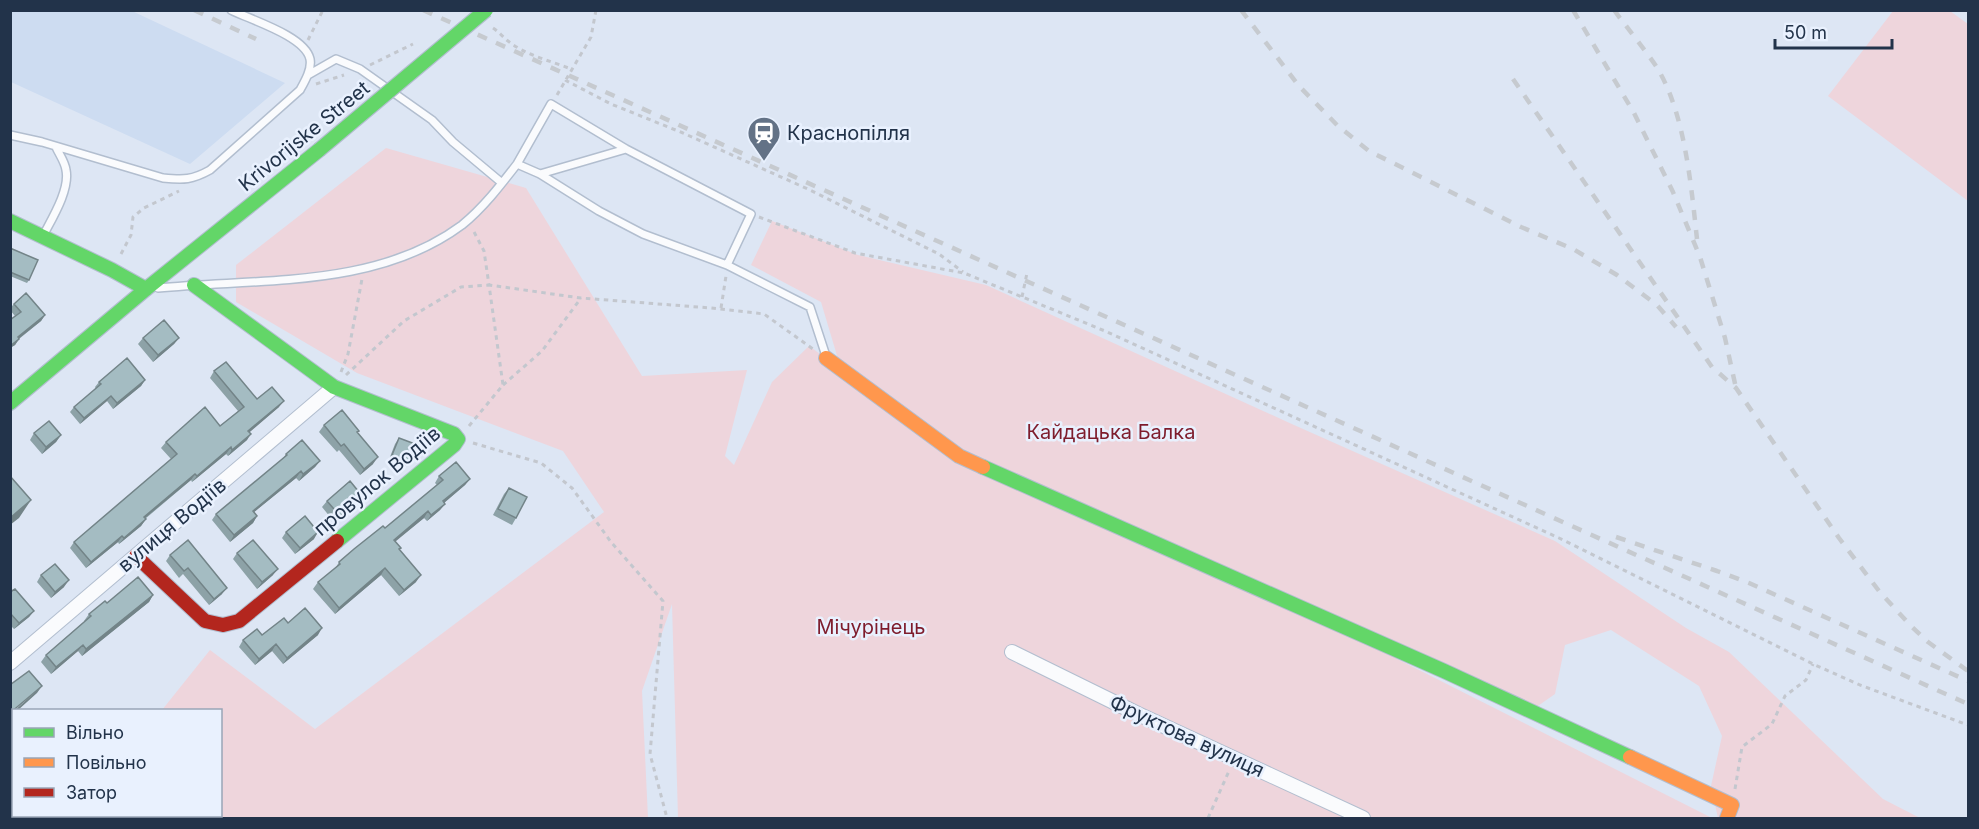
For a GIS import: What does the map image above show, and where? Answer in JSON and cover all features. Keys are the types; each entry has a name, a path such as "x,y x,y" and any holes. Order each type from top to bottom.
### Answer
{"main road":[{"name":"Krivorijske Street","path":"10,403 319,150 489,16"},
{"path":"10,221 112,270 146,290"},
{"name":"провулок Водіїв","path":"136,556 205,621 223,625 239,621 454,445 458,439 454,434 334,387 194,285"},
{"path":"826,358 959,456 1444,671 1732,805 1727,819"}],"street":[{"name":"вулиця Водіїв","path":"10,663 334,387"},
{"name":"Фруктова вулиця","path":"1012,652 1363,819"}],"lane":[{"path":"10,135 163,178 182,180 194,178 210,170 300,90 308,75 310,60 304,47 294,39 231,10"},
{"path":"308,75 336,59 360,69 432,120 453,142 502,183"},
{"path":"146,290 296,279 364,268 412,254 435,242 468,219 487,201 517,165 552,104 626,149 751,214 727,266"},
{"path":"43,236 58,207 64,189 66,170 56,147"},
{"path":"540,174 626,149"},
{"path":"517,165 540,174 599,212 644,234 727,266 810,307 826,358"}],"path":[{"path":"304,47 323,10"},
{"path":"552,104 591,37 596,10"},
{"path":"489,16 493,28 507,41 530,54 572,69"},
{"path":"300,90 360,69 413,44"},
{"path":"566,80 611,104 683,133 810,190 939,254 964,273"},
{"path":"112,270 131,234 133,217 144,208 174,195 194,178"},
{"path":"751,214 855,253 964,273 1105,331 1559,538 1813,664 1860,685 1968,724"},
{"path":"468,219 484,251 503,385"},
{"path":"720,309 727,266"},
{"path":"334,387 348,354 364,268"},
{"path":"1022,297 1027,273"},
{"path":"334,387 404,321 461,287 489,285 581,298 764,314 826,358"},
{"path":"581,298 542,351 503,385 458,439 541,463 572,488 611,542 663,601 650,754 667,819"},
{"path":"1732,805 1742,747 1772,724 1785,696 1806,680 1813,664"},
{"path":"1208,819 1234,759"}],"shaded area":[{"path":"132,10 285,83 190,164 11,82 11,11"}],"green space":[{"path":"1893,11 1950,11 1968,24 1968,201 1828,96"},
{"path":"386,148 526,188 642,376 747,370 725,456 734,465 772,382 809,346 841,369 821,302 751,265 772,221 858,255 986,285 1555,541 1686,628 1729,652 1883,799 1920,818 1718,818 1711,786 1722,736 1699,686 1611,630 1565,645 1555,694 1535,708 956,454 1318,619 1712,818 678,818 672,604 642,691 648,818 75,818 222,817 222,709 163,709 210,650 315,729 604,512 563,451 357,373 236,302 236,265"}],"building":[{"path":"10,248 38,260 29,280 10,272"},
{"path":"26,293 45,315 10,346 10,320 21,312 14,304"},
{"path":"164,320 179,338 158,355 143,338"},
{"path":"127,358 145,380 117,403 111,396 84,418 74,407"},
{"path":"226,362 257,399 272,387 284,401 248,431 251,434 232,450 231,447 197,476 195,474 144,517 146,519 124,538 122,536 91,562 74,542 177,454 166,442 205,407 220,426 244,407 214,371"},
{"path":"342,410 378,457 364,469 344,444 341,446 324,425"},
{"path":"49,421 61,435 46,447 34,433"},
{"path":"399,438 415,444 408,462 392,455"},
{"path":"302,440 320,461 303,474 301,471 253,511 257,516 234,535 216,514"},
{"path":"456,462 470,479 443,501 445,504 431,515 428,511 394,540 421,575 404,590 385,568 339,608 318,582 354,549 383,526 385,528 443,480 439,476"},
{"path":"10,476 31,500 10,518"},
{"path":"350,481 363,497 340,516 327,501"},
{"path":"509,488 527,497 516,518 498,509"},
{"path":"305,516 318,532 300,548 286,532"},
{"path":"188,540 227,588 214,599 188,568 184,571 170,555"},
{"path":"253,540 278,569 262,582 237,553"},
{"path":"55,564 69,580 55,592 41,575"},
{"path":"138,577 153,595 86,649 83,645 56,667 46,655 91,616 89,614 105,601 107,603"},
{"path":"15,589 34,611 19,623 10,613 10,592"},
{"path":"305,608 322,628 287,658 276,644 259,659 243,640 257,629 262,635 284,618 288,623"},
{"path":"29,671 42,686 10,713 10,685"}],"railway":[{"path":"194,10 256,39"},
{"path":"423,10 1968,704"},
{"path":"1241,10 1299,86 1337,125 1369,151 1521,227 1573,249 1617,275 1657,305 1676,327"},
{"path":"1573,10 1634,113 1673,192 1700,257 1725,338 1736,388"},
{"path":"1614,10 1656,66 1674,105 1685,150 1697,239"},
{"path":"1513,79 1712,367 1736,388 1839,538 1879,591 1928,642 1968,671"},
{"path":"1616,537 1749,583 1968,681"}],"traffic: fast":[{"path":"319,150 486,10"},
{"path":"10,403 146,289 319,150"},
{"path":"10,221 146,289"},
{"path":"194,285 334,387 454,434 458,439 454,445 337,541"},
{"path":"983,467 1444,671 1630,757"}],"traffic: slow":[{"path":"826,358 959,456 983,467"},
{"path":"1630,757 1732,805 1727,818"}],"traffic: jam":[{"path":"136,556 205,621 223,625 239,621 337,541"}],"place":[{"name":"Краснопілля","path":"764,162"}],"park label":[{"name":"Кайдацька Балка","path":"1111,432"},
{"name":"Мічурінець","path":"871,627"}]}
